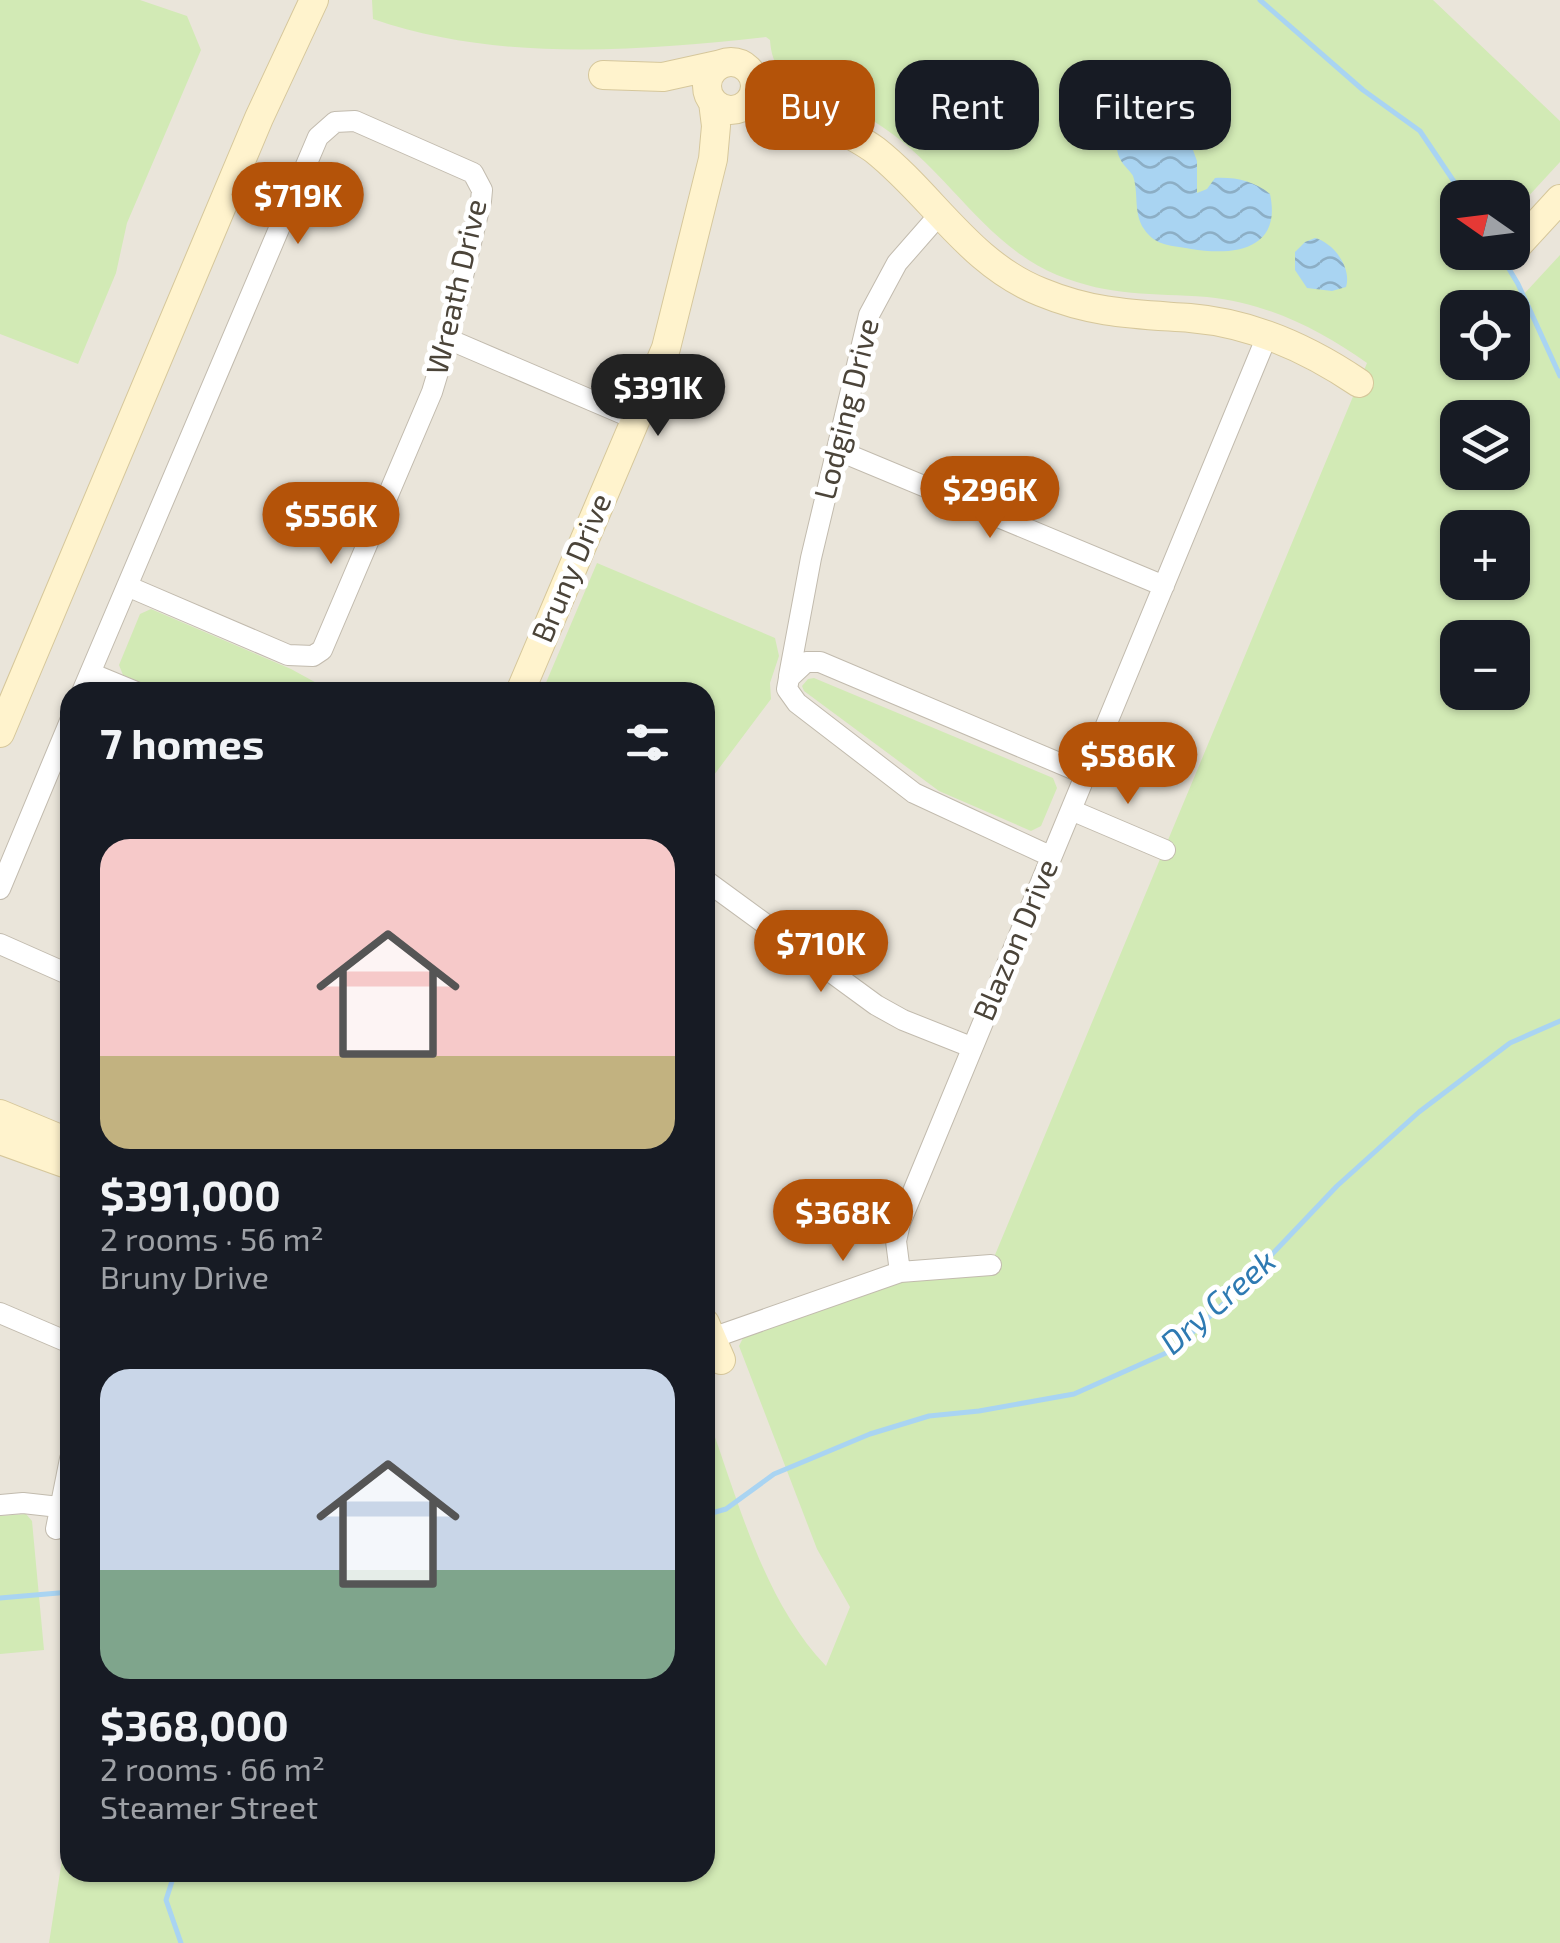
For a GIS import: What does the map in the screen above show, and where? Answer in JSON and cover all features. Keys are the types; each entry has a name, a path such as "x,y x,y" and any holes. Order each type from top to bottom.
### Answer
{"street":[{"path":"0,732 258,118 314,0"},
{"path":"722,64 709,78 727,104"},
{"path":"603,75 663,78 722,64 745,67"},
{"path":"663,78 727,104 745,106"},
{"path":"727,104 745,99"},
{"name":"Bruny Drive","path":"524,682 666,348 712,159 716,126 727,104"},
{"name":"Wreath Drive","path":"86,682 127,586 318,138 335,122 356,121 464,168 478,180 481,200 448,339 432,392 322,650 313,656 288,655 127,586"},
{"path":"874,150 984,258 1036,290 1123,315 1192,318 1268,336 1302,349 1358,382"},
{"path":"1530,232 1560,199"},
{"name":"Lodging Drive","path":"800,668 795,655 797,624 869,315 896,263 940,215"},
{"name":"Blazon Drive","path":"900,1272 896,1241 900,1223 1268,336"},
{"path":"448,339 635,419"},
{"path":"837,450 1164,586"},
{"path":"0,704 107,481"},
{"path":"797,624 800,668 788,688 797,703 914,793 1050,856"},
{"path":"800,668 1085,774"},
{"path":"0,889 60,745"},
{"path":"1071,810 1165,850"},
{"path":"715,887 876,1005 971,1047"},
{"path":"0,944 60,970"},
{"path":"0,1114 60,1138"},
{"path":"0,1140 60,1161"},
{"path":"715,1339 900,1272 991,1264"},
{"path":"0,1313 60,1338"},
{"path":"0,1505 24,1503 58,1518 60,1508"}],"shaded area":[{"path":"0,0 1560,0 1560,1943 0,1943"}],"green space":[{"path":"0,0 140,0 187,16 201,50 127,223 116,273 78,364 0,334"},
{"path":"372,0 1433,0 1560,121 1560,162 1530,195 1530,180 1440,180 1440,270 1509,270 1520,290 1440,290 1440,380 1530,380 1528,290 1560,255 1560,1943 49,1943 60,1872 60,1882 715,1882 715,1438 768,1577 803,1639 826,1666 850,1607 817,1549 739,1346 744,1336 857,1293 910,1280 987,1274 1367,363 1311,329 1251,305 1207,297 1132,293 1057,275 1032,262 987,227 912,150 1039,150 1039,60 895,60 895,136 875,122 875,60 774,60 766,37 618,49 469,42 373,19"},
{"path":"597,563 775,638 779,656 770,683 771,699 715,774 715,682 546,682"},
{"path":"151,609 315,682 139,682 123,675 119,665 140,614"},
{"path":"814,678 1053,778 1057,788 1041,826 1031,831 939,791 804,691 802,686"},
{"path":"26,1514 32,1521 44,1650 0,1654 0,1516"}],"water":[{"path":"1118,150 1193,150 1197,193 1207,189 1215,178 1251,183 1270,194 1269,227 1251,245 1223,251 1165,244 1154,239 1138,216 1133,176"},
{"path":"1315,238 1340,257 1346,287 1332,291 1307,288 1295,270 1295,252"}],"waterway":[{"path":"1260,0 1363,90 1420,131 1453,180"},
{"path":"1510,270 1560,376"},
{"name":"Dry Creek","path":"715,1512 726,1509 774,1474 870,1434 929,1416 1074,1394 1175,1349 1236,1292 1337,1186 1419,1112 1510,1043 1560,1021"},
{"path":"0,1598 60,1593"},
{"name":"Dry Creek","path":"172,1882 166,1900 181,1943"}]}
